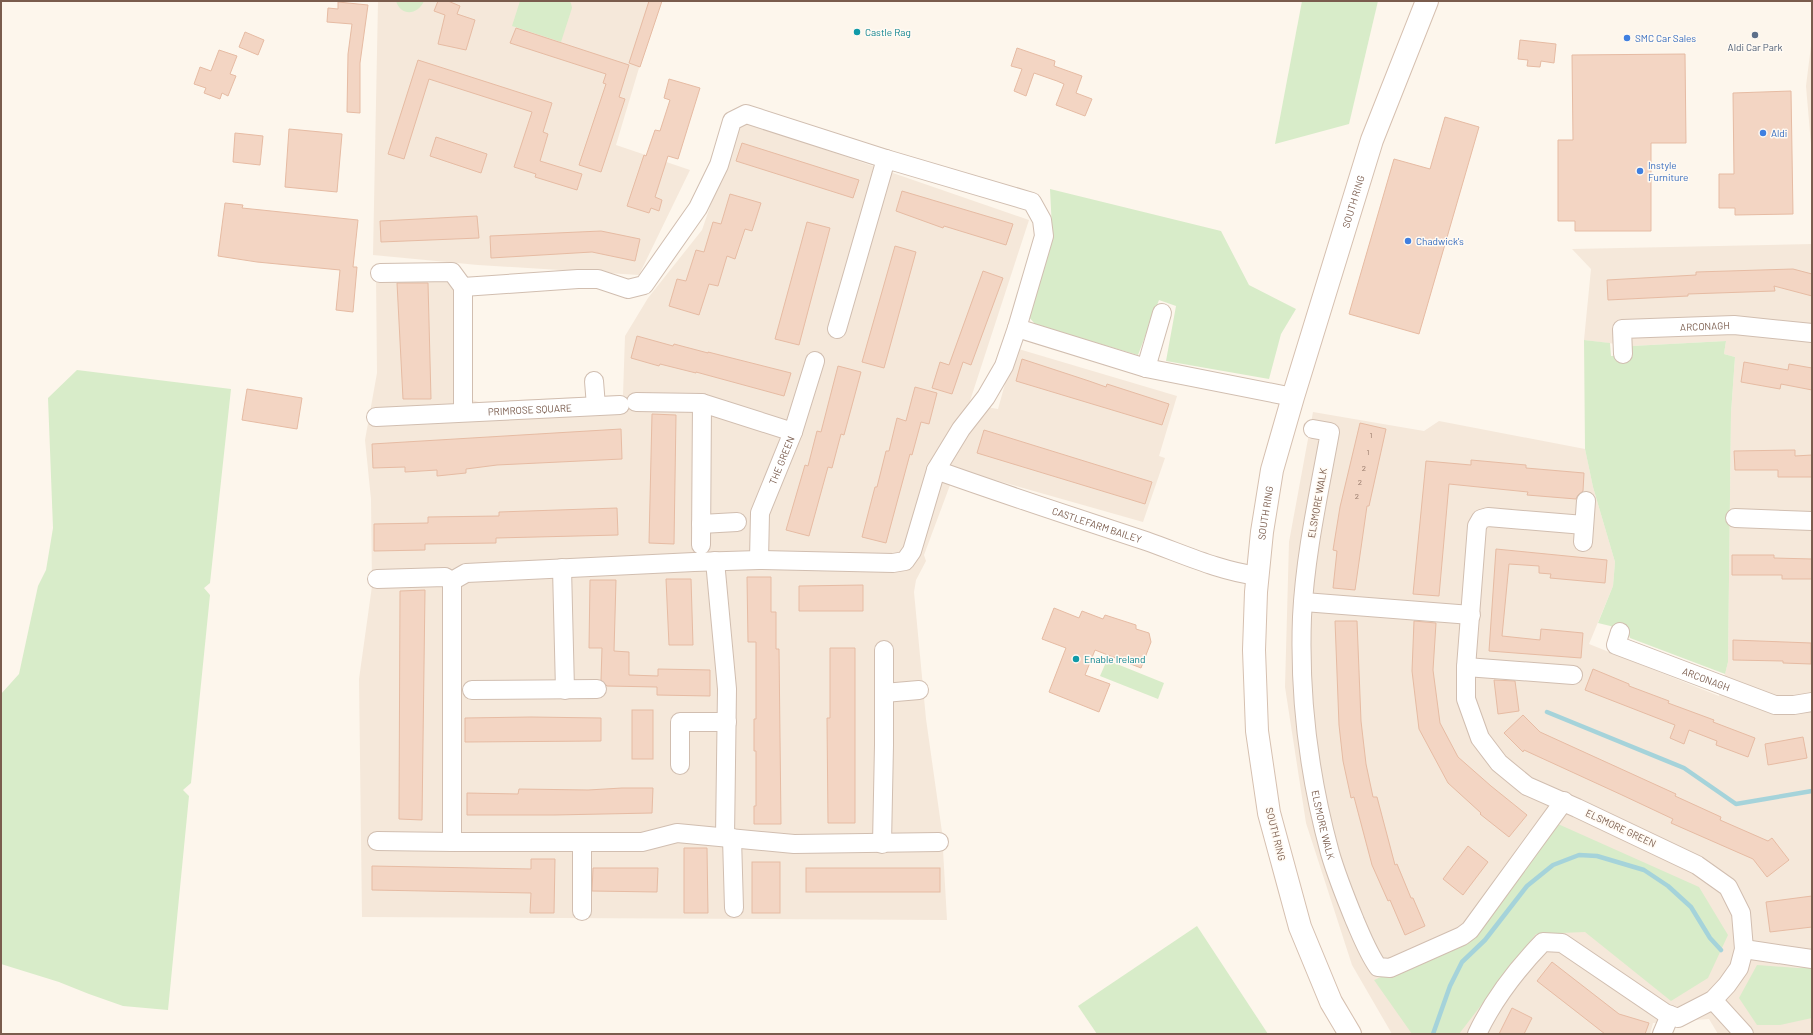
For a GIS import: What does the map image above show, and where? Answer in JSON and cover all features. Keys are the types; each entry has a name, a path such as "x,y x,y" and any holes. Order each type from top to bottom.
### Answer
{"main road":[{"name":"SOUTH RING","path":"1350,1034 1331,1002 1300,927 1269,813 1257,731 1254,650 1256,592 1262,532 1272,470 1293,397 1372,140 1427,1"}],"street":[{"path":"452,581 466,573 715,561 759,560 893,563 905,561 912,551 936,470 961,429 986,397 1004,366 1017,328 1044,236 1042,220 1032,202 886,160 746,114 732,121 719,164 698,208 644,285 628,289 598,279 578,279 463,288"},
{"path":"837,329 886,160"},
{"path":"380,273 452,272 463,288 463,412"},
{"path":"1146,368 1162,313"},
{"name":"ARCONAGH","path":"1623,354 1622,329 1734,325 1812,333"},
{"path":"1017,328 1173,375 1275,392 1293,397"},
{"name":"THE GREEN","path":"759,560 760,513 793,432 815,361"},
{"path":"594,381 596,406"},
{"path":"700,545 702,402"},
{"name":"PRIMROSE SQUARE","path":"376,417 596,406 628,403 702,402 793,432"},
{"name":"ELSMORE WALK","path":"1313,429 1330,432 1314,519 1304,602 1302,667 1305,727 1320,816 1337,878 1369,955 1378,967 1390,968 1462,936 1470,930 1564,801"},
{"name":"CASTLEFARM BAILEY","path":"936,470 1147,542 1215,567 1236,573 1258,576"},
{"name":"ELSMORE GREEN","path":"1586,501 1584,534 1488,517 1481,519 1477,526 1466,667 1466,699 1480,738 1499,763 1527,786 1564,801 1697,865 1728,887 1742,913 1744,949 1739,968 1727,985 1713,1000 1678,1018 1670,1015"},
{"path":"1734,518 1812,522"},
{"path":"701,524 737,522"},
{"path":"715,561 727,689 728,838 734,908"},
{"path":"562,568 565,690"},
{"path":"377,579 445,577 452,581"},
{"path":"452,581 452,842"},
{"path":"1304,602 1471,615"},
{"name":"ARCONAGH","path":"1620,632 1616,645 1698,678 1775,705 1794,705 1812,702"},
{"path":"882,844 884,650"},
{"path":"1466,667 1573,675"},
{"path":"472,690 597,689"},
{"path":"884,693 919,690"},
{"path":"680,765 680,722 727,722"},
{"path":"377,842 642,842 677,833 794,844 882,844 939,842"},
{"path":"582,843 582,911"},
{"path":"1478,1034 1494,1004 1530,956 1543,942 1562,943 1670,1015 1662,1034"},
{"path":"1744,949 1812,959"},
{"path":"1713,1000 1744,1034"}],"shaded area":[{"path":"378,1 659,1 616,145 690,170 639,275 478,265 373,255"},
{"path":"1812,38 1812,156 1806,86"},
{"path":"745,122 1029,220 969,404 998,409 1015,348 1177,396 1159,456 1165,458 1143,522 956,469 924,555 926,561 916,580 914,592 926,719 942,832 947,920 362,917 359,679 372,586 371,499 365,440 377,373 376,276 449,276 455,286 455,395 479,402 623,395 625,336 648,298 702,230 737,128"},
{"path":"1812,244 1812,1034 1718,1034 1709,1019 1653,1023 1650,1034 1392,1034 1352,965 1306,823 1285,687 1289,542 1313,412 1424,431 1439,421 1585,449 1593,487 1615,562 1613,586 1589,644 1719,696 1728,662 1731,413 1735,357 1724,354 1726,341 1632,346 1584,340 1591,269 1572,249"}],"green space":[{"path":"396,1 424,1 418,9 405,12 398,6"},
{"path":"520,1 569,1 571,3 572,8 561,42 512,26"},
{"path":"1302,1 1378,1 1349,124 1275,144"},
{"path":"1050,189 1221,231 1249,285 1296,309 1281,334 1269,379 1166,361 1176,306 1159,300 1138,355 1036,325 1027,315 1052,229"},
{"path":"1584,340 1610,343 1611,356 1629,355 1632,346 1726,341 1724,354 1735,357 1731,413 1728,662 1725,674 1630,638 1627,630 1598,623 1613,586 1615,562 1593,487 1585,449"},
{"path":"77,370 231,389 210,583 204,588 210,595 191,783 183,790 189,796 168,1010 123,1006 59,982 1,964 1,694 19,674 38,586 46,570 53,528 48,398"},
{"path":"1107,660 1164,683 1158,699 1100,676"},
{"path":"1558,824 1699,887 1728,935 1708,978 1671,1001 1585,932 1536,934 1459,1034 1412,1034 1374,980 1453,946 1494,907"},
{"path":"1197,926 1268,1034 1097,1034 1078,1006"},
{"path":"1757,965 1798,968 1812,967 1812,1018 1780,1025 1757,1025 1739,998"}],"building":[{"path":"438,1 448,1 460,6 457,14 475,20 466,50 438,44 445,15 434,11"},
{"path":"649,1 662,1 640,67 629,63"},
{"path":"338,2 368,5 360,63 360,113 347,112 348,54 352,24 327,22 328,8 338,9"},
{"path":"516,28 629,65 619,97 625,99 601,172 579,165 606,84 603,83 606,74 510,43"},
{"path":"245,32 264,40 258,55 239,47"},
{"path":"1520,40 1556,44 1554,63 1541,61 1540,67 1527,66 1528,60 1518,59"},
{"path":"1017,48 1055,61 1054,66 1082,76 1076,93 1092,99 1085,116 1056,105 1064,84 1057,81 1034,73 1026,96 1014,91 1022,69 1011,66"},
{"path":"219,50 237,56 230,74 236,76 228,96 222,93 220,99 204,93 206,88 194,84 200,67 211,71"},
{"path":"1685,54 1686,143 1651,143 1651,231 1575,231 1575,221 1558,221 1558,140 1573,140 1572,55"},
{"path":"418,60 552,103 543,132 548,134 540,161 582,174 577,190 535,177 536,174 514,167 532,112 429,79 404,159 388,154"},
{"path":"669,79 700,88 678,159 668,156 655,197 662,200 659,211 651,208 649,213 627,206 644,155 646,156 655,130 660,131 670,100 664,98"},
{"name":"Aldi","path":"1791,91 1793,214 1735,215 1735,208 1719,208 1719,174 1734,174 1733,93"},
{"name":"Chadwick's","path":"1445,117 1479,127 1419,334 1349,314 1394,159 1430,169"},
{"path":"289,129 342,134 337,192 285,187"},
{"path":"235,133 263,136 260,165 233,162"},
{"path":"436,137 487,154 481,173 430,156"},
{"path":"742,143 859,180 853,198 736,161"},
{"path":"902,191 1013,224 1006,245 944,226 943,228 896,211"},
{"path":"730,194 761,203 752,231 745,229 735,259 727,256 718,286 709,284 699,315 669,306 677,279 686,281 696,250 704,252 713,222 721,224"},
{"path":"225,203 243,205 242,208 358,220 353,267 357,267 353,312 336,310 340,270 257,262 218,256"},
{"path":"477,216 479,238 381,242 380,221"},
{"path":"807,222 830,228 799,345 775,339"},
{"path":"601,231 640,239 635,261 592,252 491,258 490,236"},
{"path":"895,246 916,252 884,368 862,362"},
{"path":"1793,269 1812,274 1812,296 1774,286 1775,291 1688,294 1688,296 1608,300 1607,280 1696,275 1696,272"},
{"path":"983,271 1003,278 971,365 963,362 952,394 932,388 940,362 949,365"},
{"path":"397,283 428,283 431,399 403,399"},
{"path":"637,336 673,346 674,344 791,373 784,396 696,372 660,364 659,366 631,358"},
{"path":"1022,359 1106,387 1107,384 1169,404 1162,425 1016,381"},
{"path":"1744,362 1788,370 1789,364 1812,368 1812,390 1781,384 1780,389 1741,382"},
{"path":"838,366 861,372 844,435 841,434 832,468 828,467 809,536 786,530 805,465 808,466 817,431 821,432"},
{"path":"915,387 937,393 929,424 921,422 912,455 910,454 886,543 862,537 886,451 889,451 897,418 906,421"},
{"path":"247,389 302,398 297,429 242,420"},
{"path":"652,414 676,415 674,544 649,543"},
{"path":"1360,423 1386,429 1369,506 1367,506 1355,590 1333,588 1337,551 1333,550 1340,507"},
{"path":"621,429 622,459 497,465 466,469 466,473 437,476 437,470 405,472 405,467 373,468 372,444"},
{"path":"984,430 1152,482 1145,504 977,453"},
{"path":"1795,450 1795,456 1812,455 1812,477 1778,477 1778,470 1735,470 1734,451"},
{"path":"1471,460 1526,465 1526,468 1584,473 1583,491 1576,499 1527,495 1528,492 1449,484 1439,596 1413,594 1426,461 1471,465"},
{"path":"617,508 618,535 496,538 496,543 425,544 425,550 374,551 374,524 428,523 428,517 499,516 499,512"},
{"path":"1496,549 1607,560 1605,583 1550,578 1551,574 1539,573 1539,566 1509,564 1502,636 1540,640 1541,629 1583,633 1581,658 1489,651"},
{"path":"1732,555 1774,555 1774,558 1812,559 1812,579 1782,579 1782,575 1732,575"},
{"path":"747,577 771,577 771,612 776,612 776,649 779,649 781,824 754,824 754,806 756,806 756,751 754,751 754,719 756,719 756,642 748,642"},
{"path":"666,579 691,579 693,645 669,645"},
{"path":"590,580 616,580 614,651 629,652 629,675 658,676 658,669 710,670 710,696 657,695 657,687 607,686 601,680 602,648 589,648"},
{"path":"863,585 863,611 799,611 799,586"},
{"path":"425,590 422,820 399,819 400,591"},
{"name":"Enable Ireland","path":"1054,608 1079,618 1082,611 1103,619 1105,615 1136,625 1136,629 1149,633 1151,642 1141,668 1095,650 1085,675 1110,684 1099,712 1049,692 1066,648 1042,639"},
{"path":"1335,621 1357,621 1361,721 1366,764 1373,797 1377,797 1395,865 1397,864 1411,898 1413,898 1425,926 1405,935 1390,900 1388,901 1372,865 1354,797 1351,798 1343,761 1339,725"},
{"path":"1414,621 1436,623 1433,670 1440,723 1458,757 1527,815 1509,837 1480,814 1481,813 1448,783 1419,729 1412,671"},
{"path":"1733,640 1811,643 1811,664 1783,663 1783,661 1733,660"},
{"path":"830,648 855,648 855,823 828,823 827,718 830,718"},
{"path":"1593,669 1629,684 1629,686 1669,701 1668,703 1714,720 1713,722 1755,738 1748,757 1716,745 1717,741 1689,730 1684,744 1670,738 1675,725 1585,690"},
{"path":"1494,680 1515,681 1519,711 1498,714"},
{"path":"632,710 653,710 653,759 632,759"},
{"path":"1523,715 1540,732 1676,794 1675,796 1721,817 1720,820 1768,841 1772,838 1789,860 1767,877 1753,859 1671,823 1673,819 1622,795 1524,750 1523,752 1504,733"},
{"path":"465,718 601,718 601,741 465,742"},
{"path":"1803,737 1807,758 1768,765 1765,744"},
{"path":"653,788 652,813 467,815 467,793 518,794 519,789 588,790"},
{"path":"1468,846 1488,862 1463,895 1443,879"},
{"path":"684,848 707,848 708,913 684,913"},
{"path":"531,859 555,859 554,913 530,913 531,893 372,890 372,866 531,869"},
{"path":"752,862 780,862 780,913 752,913"},
{"path":"593,868 658,868 657,892 592,891"},
{"path":"806,868 940,868 940,892 806,892"},
{"path":"1812,896 1812,927 1770,932 1766,902"},
{"path":"1552,962 1619,1014 1649,1023 1645,1034 1605,1034 1537,981"},
{"path":"1512,1008 1532,1018 1524,1034 1499,1034"}],"waterway":[{"path":"1547,712 1684,768 1736,804 1812,791"},
{"path":"1433,1034 1450,986 1462,962 1485,940 1527,886 1553,865 1579,855 1597,856 1644,870 1668,886 1691,907 1710,938 1721,950"}],"place":[{"name":"Castle Rag","path":"857,32"},
{"name":"Aldi Car Park","path":"1755,35"},
{"name":"SMC Car Sales","path":"1627,38"},
{"name":"Aldi","path":"1763,133"},
{"name":"Instyle Furniture","path":"1640,171"},
{"name":"Chadwick's","path":"1408,241"},
{"name":"Enable Ireland","path":"1076,659"}]}
